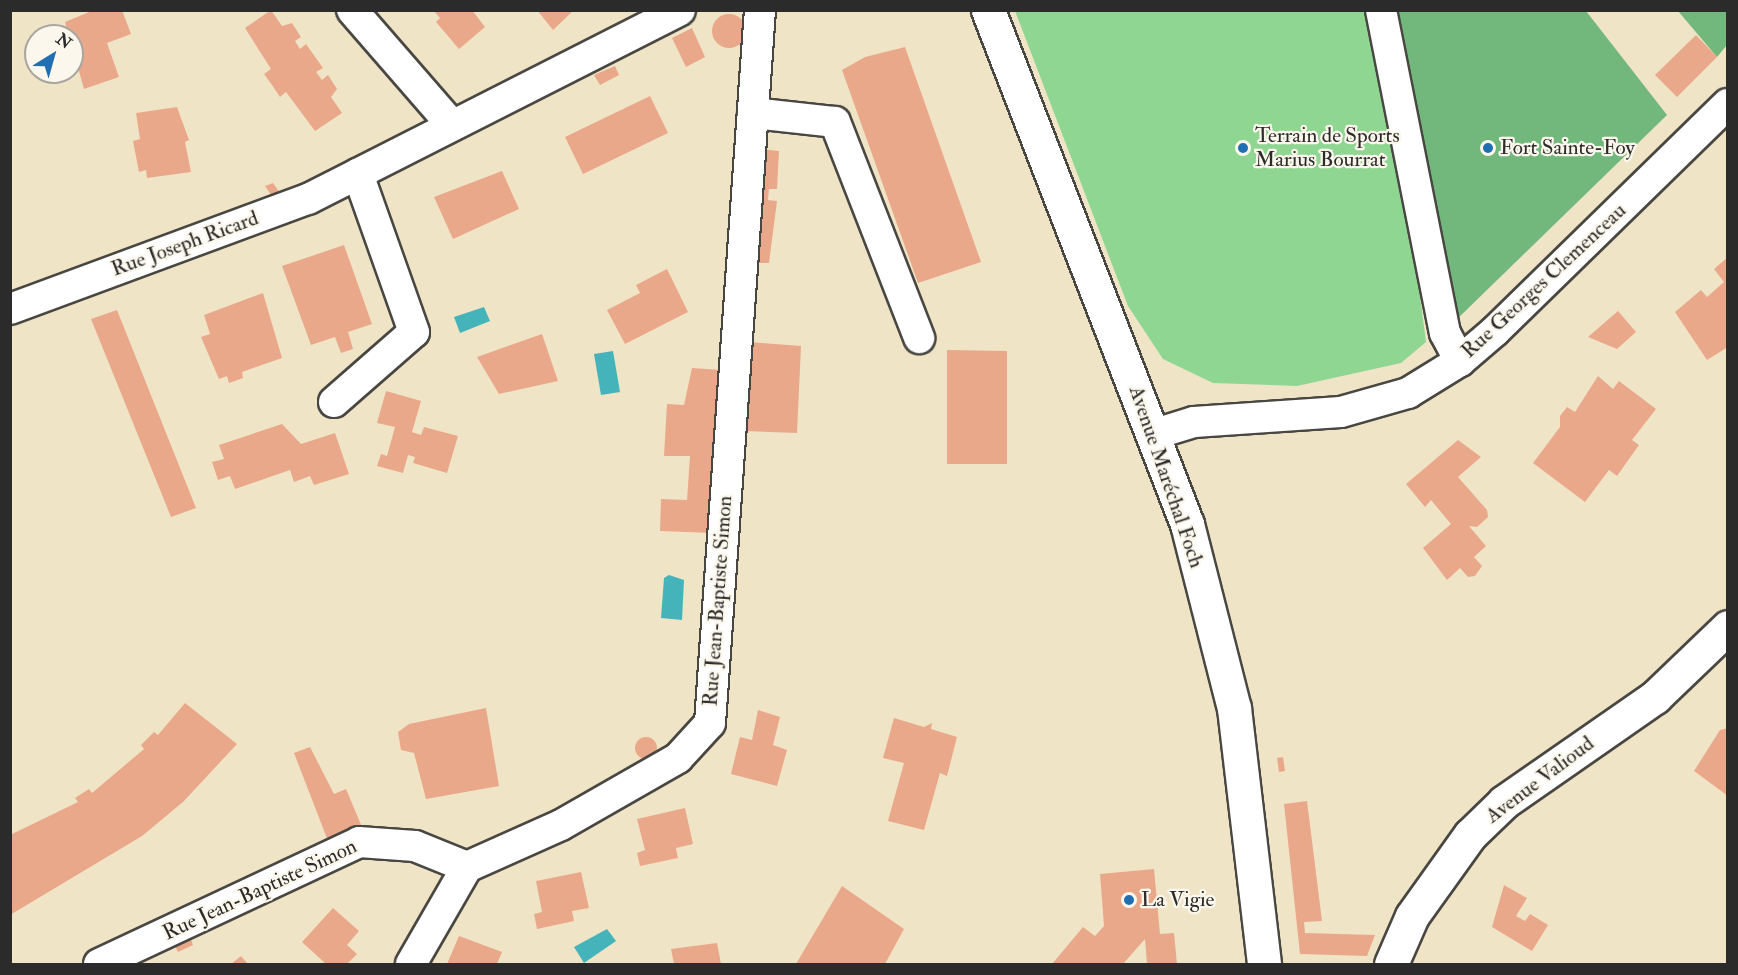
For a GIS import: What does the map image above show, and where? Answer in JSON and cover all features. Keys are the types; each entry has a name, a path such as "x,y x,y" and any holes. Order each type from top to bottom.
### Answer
{"main road":[{"name":"Avenue Maréchal Foch","path":"988,10 1155,434 1187,524 1234,708 1264,964"},
{"name":"Avenue Valioud","path":"1390,964 1412,916 1470,835 1504,802 1655,697 1728,627"}],"street":[{"path":"352,10 452,125"},
{"name":"Rue Joseph Ricard","path":"10,309 308,199 680,10"},
{"name":"Rue Jean-Baptiste Simon","path":"99,964 359,842 415,846 467,867 561,825 678,759 710,723 760,10"},
{"path":"1381,10 1445,333 1460,361"},
{"name":"Rue Georges Clemenceau","path":"1155,434 1194,422 1302,417 1376,406 1460,361 1728,104"},
{"path":"753,113 835,122 919,338"},
{"path":"334,402 414,332 358,174"},
{"path":"411,964 467,867"}],"green space":[{"name":"Terrain de Sports Marius Bourrat","path":"1015,11 1392,11 1435,286 1419,289 1426,342 1401,363 1297,386 1213,383 1163,359 1128,306"},
{"path":"1392,11 1586,11 1667,115 1454,322"},
{"path":"1678,11 1726,11 1727,45 1717,57"}],"water":[{"path":"484,307 490,321 460,333 454,317"},
{"path":"613,351 620,392 601,395 594,354"},
{"path":"669,575 684,580 682,620 661,618 664,578"},
{"path":"607,929 616,941 584,963 574,947"}],"building":[{"path":"94,10 122,10 131,34 107,43 119,77 84,89 84,24 66,24 65,22"},
{"path":"271,10 282,26 292,23 301,37 295,41 300,49 306,44 323,68 316,72 322,80 328,75 337,89 331,97 342,113 315,131 286,92 280,97 264,74 271,69 245,28"},
{"path":"433,10 472,10 485,27 459,49 436,22 440,18"},
{"path":"537,10 574,10 553,30"},
{"path":"729,14 741,19 746,31 741,43 729,48 717,43 712,31 717,19"},
{"path":"692,28 705,57 686,67 672,38"},
{"path":"1696,35 1717,57 1677,97 1655,75"},
{"path":"905,47 981,262 918,283 842,70 865,57"},
{"path":"615,66 619,75 600,85 594,75"},
{"path":"650,96 668,133 583,174 565,137"},
{"path":"177,107 189,140 185,142 191,172 147,178 146,170 139,172 133,141 140,139 136,113"},
{"path":"759,149 779,151 777,189 769,189 768,200 777,201 769,263 752,263"},
{"path":"502,171 519,209 453,239 434,197"},
{"path":"273,183 282,196 274,199 265,186"},
{"path":"344,245 372,324 348,332 353,349 341,353 335,337 311,345 282,266"},
{"path":"1728,257 1728,347 1707,360 1675,312 1701,290 1707,297 1724,282 1714,269"},
{"path":"667,269 688,312 625,344 607,310 640,293 636,285"},
{"path":"263,293 282,358 242,372 243,378 229,383 227,376 219,379 201,337 210,334 204,315"},
{"path":"117,310 196,508 171,517 91,319"},
{"path":"1618,311 1636,332 1617,349 1588,337"},
{"path":"542,334 558,381 499,394 477,357"},
{"path":"749,342 801,346 797,433 745,431"},
{"path":"947,350 1007,351 1007,464 947,464"},
{"path":"692,368 722,370 711,533 660,531 661,499 687,500 690,456 664,456 667,404 684,405"},
{"path":"1598,376 1613,389 1619,381 1656,409 1632,440 1639,445 1617,476 1609,470 1585,502 1533,463 1560,427 1560,416 1567,407 1575,412"},
{"path":"386,391 421,401 412,432 421,435 424,427 458,436 447,473 413,463 415,457 408,455 403,473 377,466 381,454 387,456 395,427 377,423"},
{"path":"282,424 301,444 335,433 349,474 314,485 310,476 294,482 290,470 235,489 230,476 218,480 212,462 224,459 219,445"},
{"path":"1458,440 1481,457 1458,477 1487,510 1488,517 1477,527 1469,526 1486,546 1474,557 1482,566 1475,576 1468,577 1460,568 1447,580 1423,548 1451,524 1431,500 1425,507 1406,484"},
{"path":"185,703 237,744 183,802 142,836 10,915 10,835 78,802 75,798 89,789 92,793 144,749 141,745 154,732 158,735"},
{"path":"486,708 499,786 426,799 414,753 401,750 398,732 409,724"},
{"path":"758,710 780,717 773,745 787,750 777,786 731,774 740,737 752,740"},
{"path":"894,718 924,727 932,723 931,729 957,737 947,776 940,773 924,830 888,821 904,763 883,758"},
{"path":"1728,728 1728,796 1694,771 1720,730"},
{"path":"646,737 654,740 657,748 654,756 646,759 638,756 635,748 638,740"},
{"path":"310,747 334,794 346,789 362,827 328,841 294,753"},
{"path":"1283,757 1285,771 1279,772 1277,758"},
{"path":"1307,801 1322,921 1304,922 1305,933 1375,935 1367,956 1300,954 1284,804"},
{"path":"685,808 693,844 676,848 678,858 640,866 637,853 645,850 637,819"},
{"name":"La Vigie","path":"1154,869 1160,934 1174,933 1177,964 1147,964 1145,939 1123,964 1052,964 1083,927 1095,936 1104,926 1100,874"},
{"path":"581,872 589,908 572,911 574,921 537,929 534,914 542,912 536,881"},
{"path":"1504,885 1527,898 1516,916 1525,921 1530,914 1548,925 1532,951 1492,927"},
{"path":"842,886 904,929 885,964 796,964"},
{"path":"333,908 359,931 347,945 357,954 347,964 326,964 302,942"},
{"path":"189,934 193,945 178,952 173,942"},
{"path":"459,936 502,952 497,964 447,964"},
{"path":"717,943 721,964 674,964 671,949"},
{"path":"241,956 248,964 231,964"}],"place":[{"name":"Terrain de Sports Marius Bourrat","path":"1243,148"},
{"name":"Fort Sainte-Foy","path":"1488,148"},
{"name":"La Vigie","path":"1129,900"}]}
